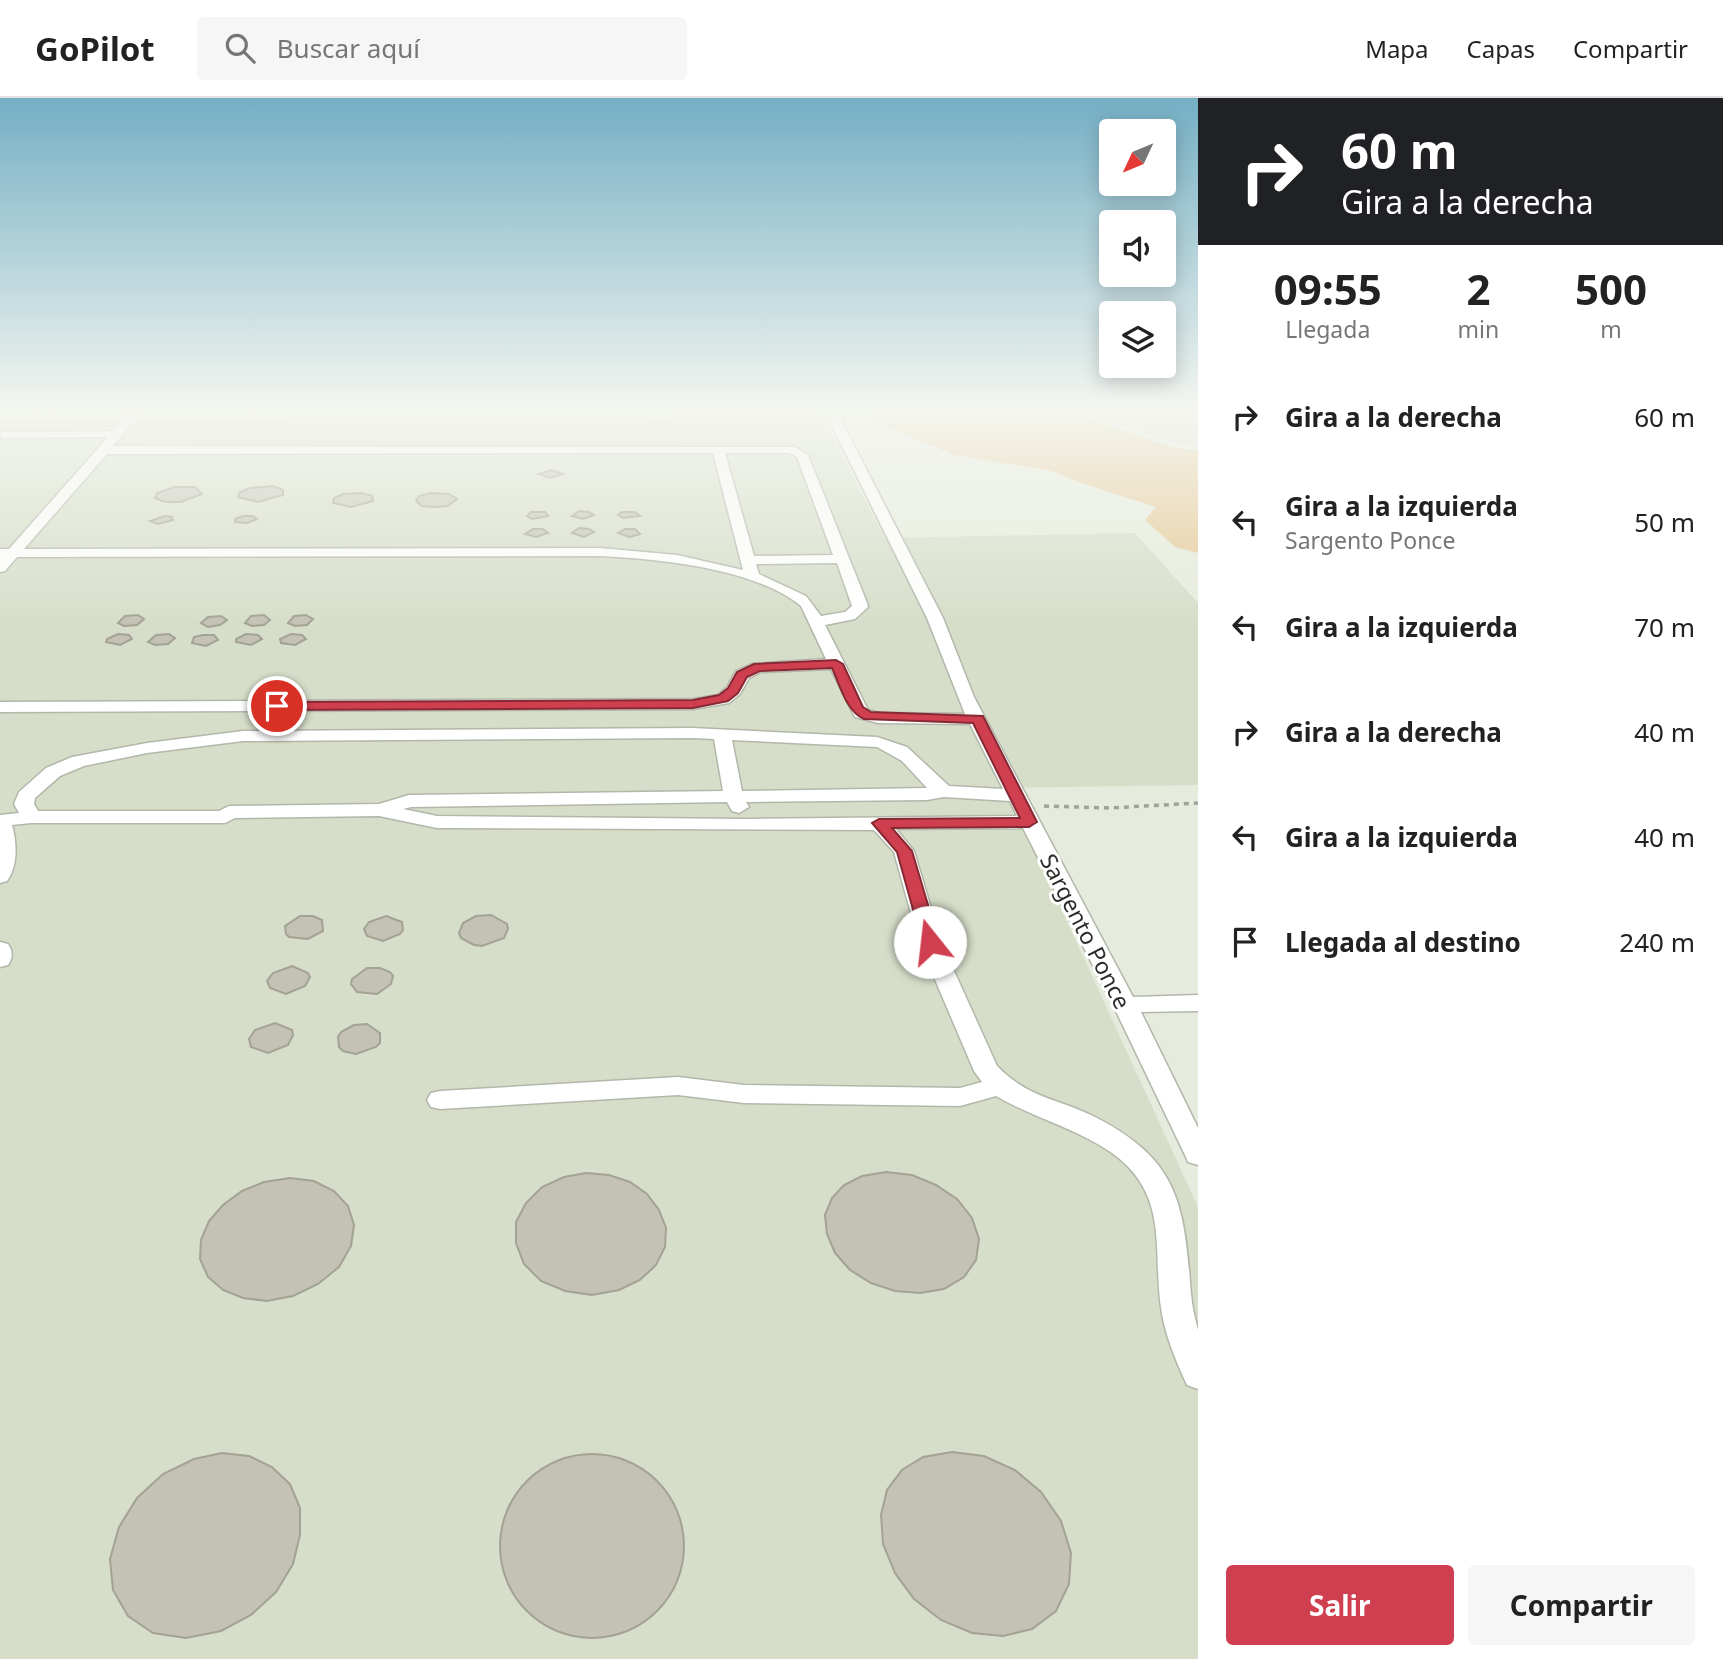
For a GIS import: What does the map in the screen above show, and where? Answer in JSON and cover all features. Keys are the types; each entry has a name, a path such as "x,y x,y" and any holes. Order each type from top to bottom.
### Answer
{"street":[{"path":"0,568 6,554 75,480"},
{"path":"726,480 752,576"},
{"path":"811,480 860,607 844,618 815,622"},
{"name":"Sargento Ponce","path":"865,480 935,618 965,696 1125,1005 1198,1155"},
{"path":"6,554 628,553 752,576 802,599 861,713 869,716 978,719"},
{"path":"748,560 841,559"},
{"path":"0,707 693,704 723,699 734,690 741,675 758,667 836,664"},
{"path":"31,817 24,804 26,796 63,766 188,742 268,735 589,733 722,735 890,744 909,755 935,786 944,791 1022,808"},
{"path":"722,735 734,797 747,824"},
{"path":"381,810 409,802 895,795 944,791"},
{"path":"895,795 907,823"},
{"path":"0,877 5,860 6,834 1,821 31,817 225,817 229,811 381,810 437,822 907,823 1022,808"},
{"path":"879,823 904,851 930,942 988,1071 1001,1086 1027,1102 1082,1122 1123,1147 1150,1174 1164,1198 1171,1226 1177,1315 1198,1375"},
{"path":"0,948 0,960"},
{"path":"1125,1005 1198,1003"},
{"path":"440,1100 678,1086 744,1094 960,1097 1001,1086"}],"path":[{"path":"1022,808 1109,808 1198,803"}],"shaded area":[{"path":"0,480 855,480 885,538 1135,533 1198,603 1198,785 1006,788 1198,1207 1198,1659 0,1659"},
{"path":"1073,480 1198,480 1198,553 1175,547 1145,520 1156,507"}],"building":[{"path":"272,486 283,490 283,495 258,502 238,497 240,492 250,488"},
{"path":"175,487 195,487 202,494 181,502 165,502 155,498 157,493"},
{"path":"362,493 372,496 373,501 351,507 333,503 334,498 343,494"},
{"path":"431,493 449,494 457,499 448,506 435,507 422,506 416,501 419,496"},
{"path":"579,511 594,515 583,519 572,516"},
{"path":"531,512 545,512 548,516 532,519 527,516"},
{"path":"622,512 635,512 640,516 623,518 618,515"},
{"path":"165,516 172,517 173,520 158,524 150,521"},
{"path":"243,516 257,519 247,523 235,522 235,519"},
{"path":"579,528 594,532 584,537 572,533"},
{"path":"533,529 543,529 548,533 536,537 525,534"},
{"path":"625,529 635,529 640,534 630,537 618,533"},
{"path":"138,615 144,619 137,625 124,626 118,623 125,616"},
{"path":"264,615 270,620 264,625 252,626 245,623 251,616"},
{"path":"306,615 313,619 307,625 295,626 288,623 294,616"},
{"path":"221,616 227,620 220,625 208,627 201,623 208,617"},
{"path":"118,634 129,635 132,639 120,645 106,642"},
{"path":"169,634 175,638 168,644 155,645 148,642 156,635"},
{"path":"246,634 258,635 262,639 251,645 236,642 236,639"},
{"path":"291,634 302,635 306,639 295,645 281,643 280,639"},
{"path":"214,635 218,640 206,646 192,643 194,637"},
{"path":"491,915 507,924 504,938 482,946 461,938 459,933 463,923 476,916"},
{"path":"300,916 313,916 322,920 323,931 308,939 289,937 285,926"},
{"path":"386,916 402,922 403,930 400,934 383,941 367,936 364,929 369,922"},
{"path":"292,966 308,973 310,977 305,986 286,994 270,988 267,981 273,973"},
{"path":"367,968 380,968 390,972 393,976 391,984 377,994 357,992 351,984 352,979"},
{"path":"275,1023 292,1030 293,1035 288,1045 268,1053 251,1047 249,1039 255,1030"},
{"path":"367,1024 380,1033 380,1043 376,1047 356,1054 343,1051 339,1047 338,1037 341,1032 354,1025"},
{"path":"886,1172 912,1175 936,1185 957,1199 972,1218 979,1239 976,1260 964,1277 944,1289 920,1293 895,1291 871,1283 850,1270 835,1253 827,1234 825,1215 832,1198 844,1185 862,1176"},
{"path":"586,1173 609,1175 630,1182 647,1194 659,1210 666,1228 665,1247 656,1265 640,1280 619,1290 592,1295 565,1291 541,1281 524,1264 516,1243 516,1222 526,1203 542,1187 564,1177"},
{"path":"290,1178 314,1181 334,1191 348,1206 354,1225 351,1246 339,1267 318,1284 293,1296 267,1301 243,1298 223,1290 208,1277 200,1259 201,1240 209,1221 223,1205 242,1191 264,1182"},
{"path":"952,1452 984,1456 1015,1470 1041,1492 1061,1521 1071,1553 1069,1584 1056,1611 1032,1629 1003,1636 972,1633 941,1620 914,1599 895,1573 883,1544 881,1515 887,1490 902,1470 923,1457"},
{"path":"222,1453 249,1456 272,1467 290,1484 300,1508 300,1535 293,1564 276,1592 251,1615 221,1631 186,1638 153,1633 128,1616 113,1590 110,1559 119,1527 137,1498 163,1474 194,1459"},
{"path":"592,1454 627,1461 643,1469 657,1481 669,1495 677,1511 684,1546 677,1581 669,1597 657,1611 643,1623 627,1631 592,1638 557,1631 541,1623 527,1611 515,1597 507,1581 500,1546 507,1511 515,1495 527,1481 541,1469 557,1461"}],"route":[{"path":"277,706 709,703 723,699 734,690 741,675 758,667 836,664 861,713 878,718 978,719 1029,822 879,823 904,851 930,942"}]}
